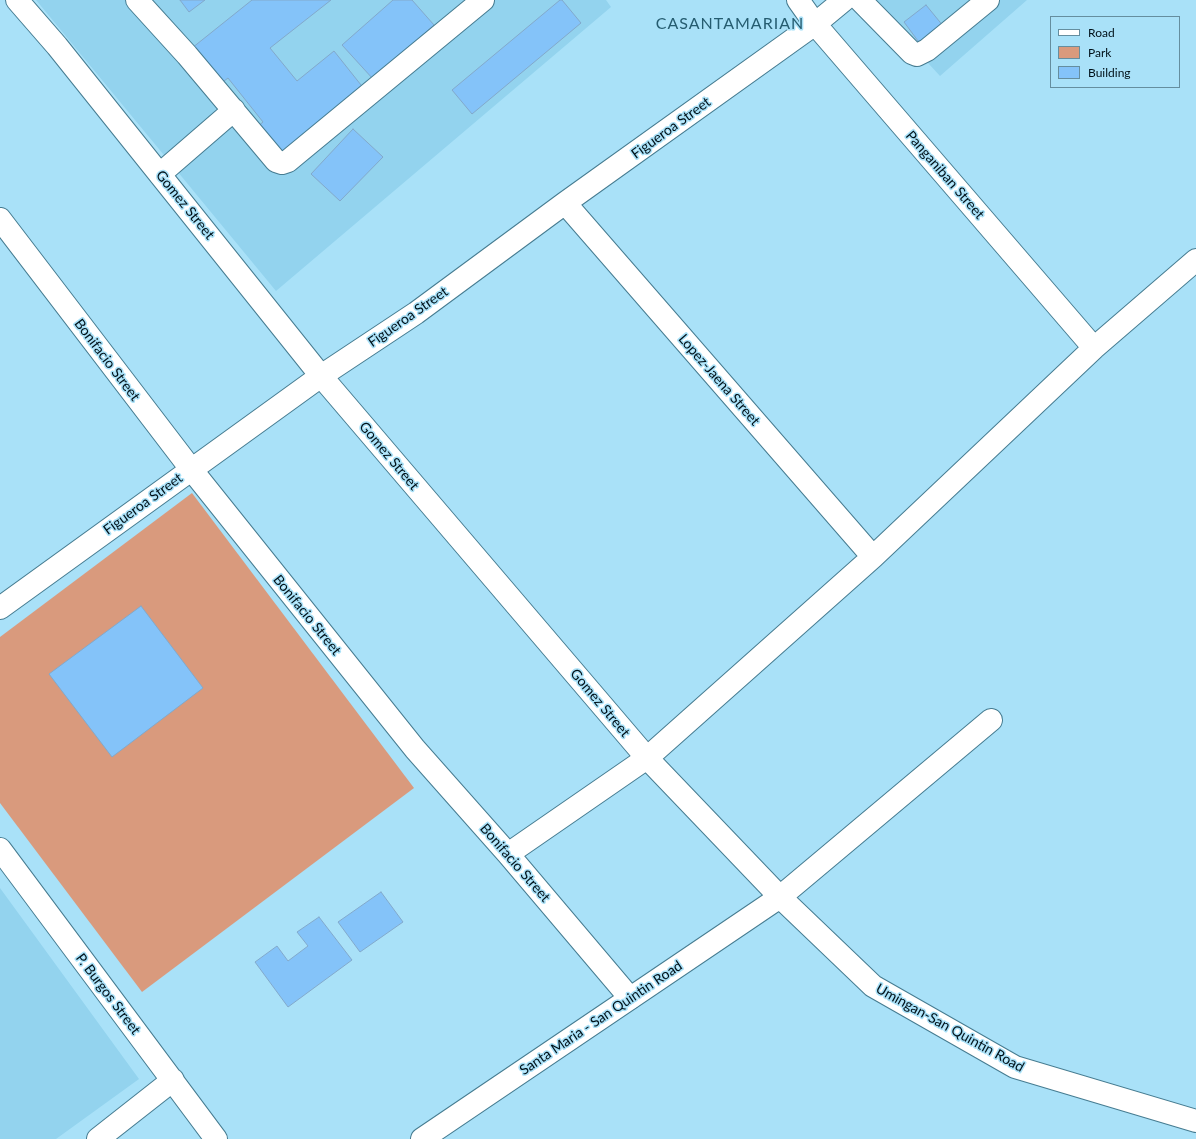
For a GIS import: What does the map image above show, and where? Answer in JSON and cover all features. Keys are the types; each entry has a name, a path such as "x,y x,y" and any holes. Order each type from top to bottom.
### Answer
{"street":[{"name":"Gomez Street","path":"17,0 57,46 321,376 647,758 780,897"},
{"path":"137,0 187,55 276,161 282,163 288,162 483,0"},
{"name":"Panganiban Street","path":"798,0 815,24 1094,348"},
{"name":"Figueroa Street","path":"0,608 321,376 416,313 565,203 815,24 844,0"},
{"path":"860,0 912,53 918,55 927,50 988,0"},
{"path":"160,174 234,110"},
{"name":"Lopez-Jaena Street","path":"565,203 873,557"},
{"name":"Bonifacio Street","path":"0,219 191,469 415,749 508,854 630,998"},
{"path":"508,854 647,758 873,557 1094,348 1196,260"},
{"name":"Santa Maria - San Quintin Road","path":"422,1139 780,897 991,720"},
{"name":"P. Burgos Street","path":"0,849 174,1080 216,1139"},
{"name":"Umingan-San Quintin Road","path":"780,897 873,986 1015,1067 1196,1121"},
{"path":"98,1139 174,1080"}],"shaded area":[{"path":"36,0 606,0 611,7 276,291"},
{"path":"870,0 1027,0 940,76"},
{"path":"0,888 139,1079 56,1139 0,1139"}],"green space":[{"path":"192,493 414,788 142,992 0,803 0,637"}],"building":[{"path":"180,0 205,0 189,12"},
{"path":"252,0 331,0 270,48 297,81 334,51 365,90 281,157 257,127 263,122 228,78 220,84 192,48"},
{"path":"393,0 412,0 434,25 373,79 342,45"},
{"path":"560,0 562,0 581,23 472,114 452,90"},
{"path":"926,5 944,27 921,45 904,22"},
{"path":"353,129 383,157 340,201 311,174"},
{"path":"141,606 203,688 112,757 49,674"},
{"path":"381,892 403,922 360,952 338,922"},
{"path":"319,917 352,960 288,1007 255,962 277,946 288,961 308,946 297,932"}],"district":[{"name":"CASANTAMARIAN","path":"730,24"}]}
